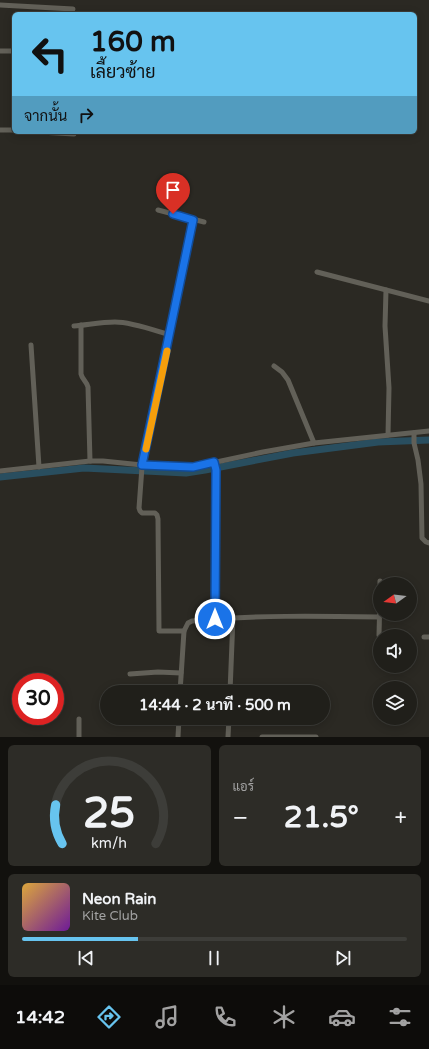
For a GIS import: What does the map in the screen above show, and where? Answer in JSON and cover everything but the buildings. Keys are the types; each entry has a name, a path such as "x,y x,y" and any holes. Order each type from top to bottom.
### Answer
{"street":[{"path":"0,5 73,9"},
{"path":"0,51 12,51"},
{"path":"0,130 12,130"},
{"path":"158,210 204,222"},
{"path":"184,631 160,631 158,519 155,513 142,513 139,508 142,466 193,220"},
{"path":"317,272 429,300"},
{"path":"386,290 385,326 389,388 388,435"},
{"path":"74,326 114,322 144,328 170,336"},
{"path":"81,325 81,374 82,379 88,388 90,461"},
{"path":"31,345 39,467"},
{"path":"274,366 282,372 288,380 314,444"},
{"path":"0,471 90,461 103,461 142,466 215,466 263,452 314,444 388,435 414,434 429,431"},
{"path":"414,434 414,443 422,484 422,538 426,542 429,542"},
{"path":"215,466 215,619"},
{"path":"230,685 233,617"},
{"path":"180,685 184,631 188,623 192,621 233,617 373,617"},
{"path":"130,674 158,672 181,673"},
{"path":"79,719 79,737"},
{"path":"178,737 179,725"},
{"path":"228,737 229,725"},
{"path":"262,737 316,737"}],"waterway":[{"path":"0,477 84,468 186,473 293,453 378,442 429,440"}],"slow traffic":[{"path":"146,449 167,351"}],"route":[{"path":"173,214 193,220 142,465 193,467 214,462 216,470 215,619"}]}
